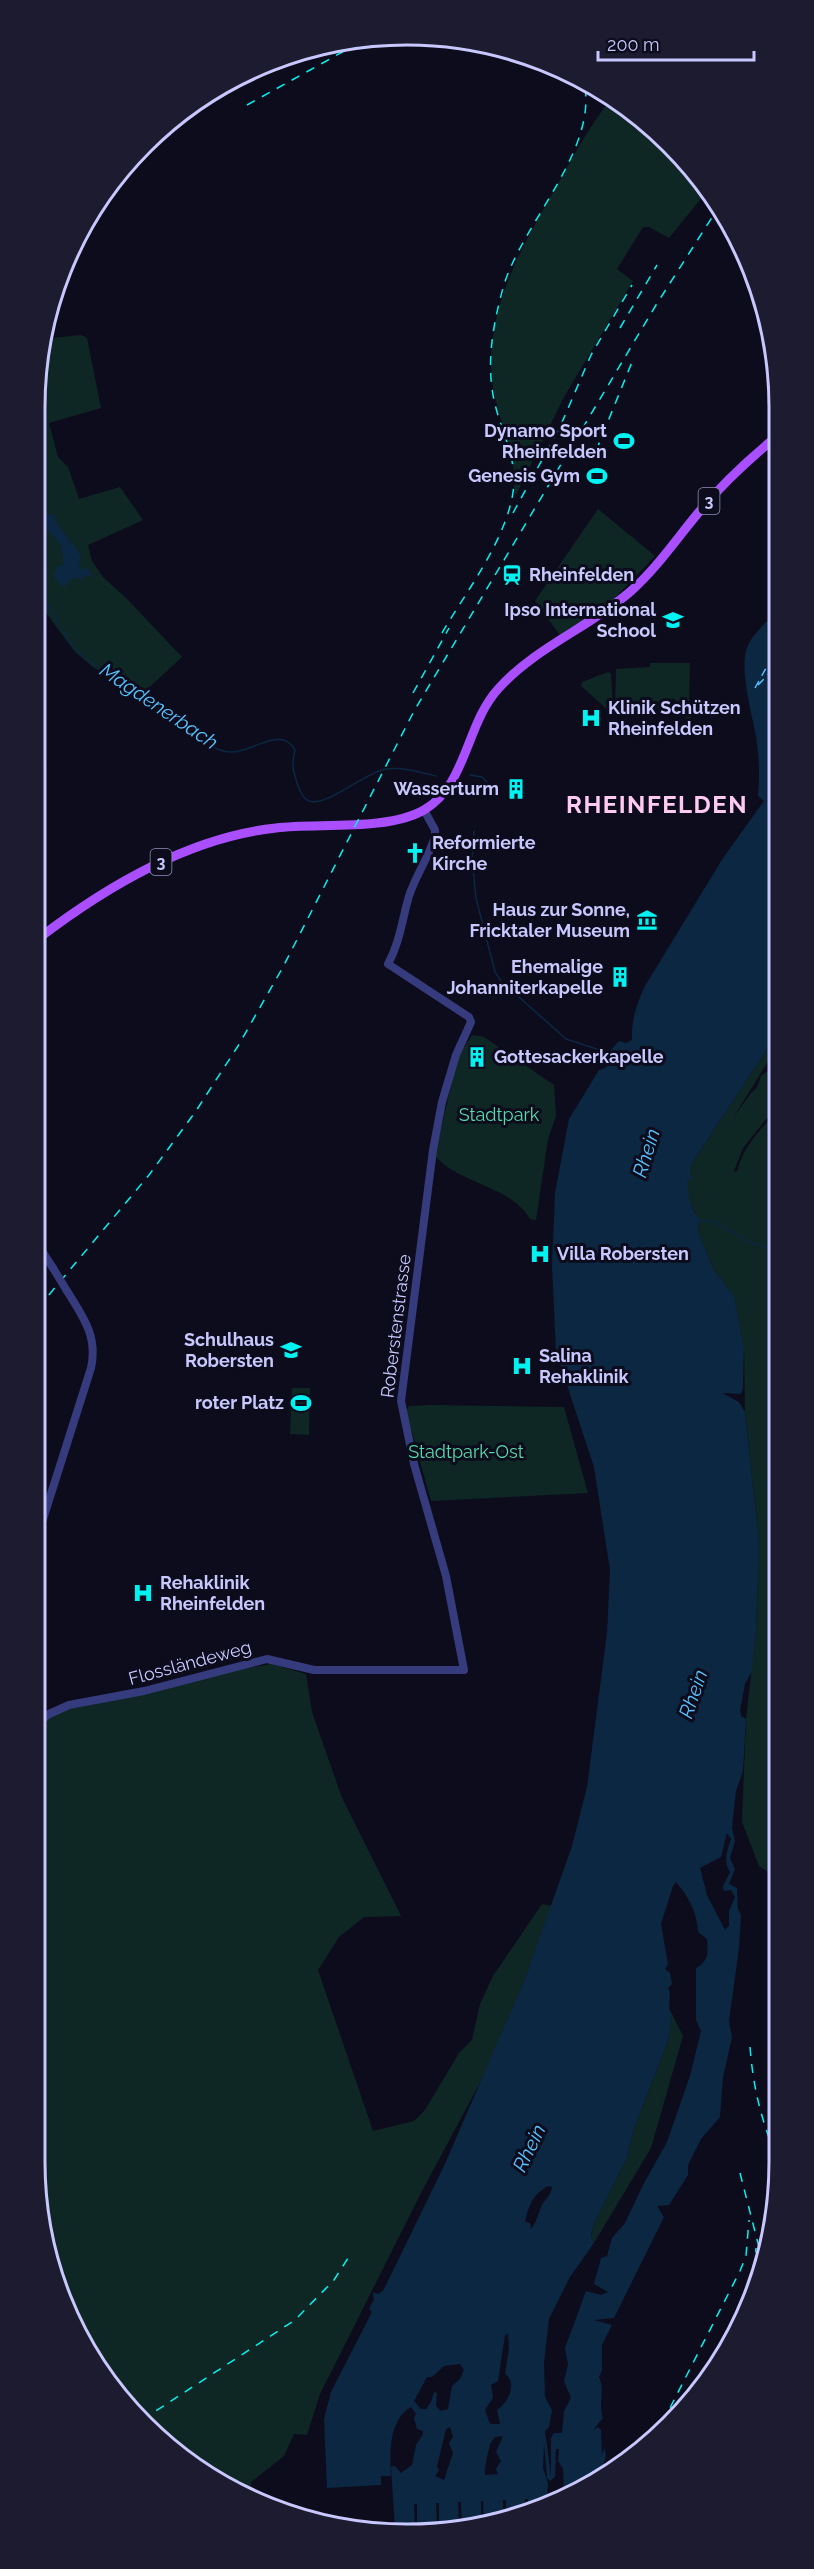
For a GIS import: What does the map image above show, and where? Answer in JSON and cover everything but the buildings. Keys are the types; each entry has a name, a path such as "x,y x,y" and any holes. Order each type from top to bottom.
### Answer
{"main road":[{"name":"3","path":"45,934 93,900 136,875 210,843 276,828 385,822 424,810 436,801 451,784 472,731 497,689 526,663 612,606 632,590 736,472 769,443"}],"street":[{"name":"Roberstenstrasse","path":"424,810 435,830 435,836 419,869 409,898 401,937 388,964 469,1017 471,1022 456,1055 445,1092 433,1150 401,1401 414,1464 446,1576 464,1670"},
{"path":"45,1256 88,1326 94,1350 91,1368 45,1513"},
{"name":"Flossländeweg","path":"45,1717 69,1705 144,1691 267,1659 314,1670 464,1670"}],"green space":[{"path":"607,105 627,120 663,151 702,198 669,238 649,227 643,227 617,269 633,281 564,397 516,495 512,456 491,374 493,337 498,313 524,245"},
{"path":"81,335 87,338 101,408 49,423 58,457 68,467 79,499 120,487 143,520 88,545 92,561 103,577 182,657 140,696 93,667 75,652 45,611 45,407 52,338"},
{"path":"598,509 655,556 612,601 560,635 535,601"},
{"path":"650,663 690,663 689,706 695,710 690,720 671,710 676,700 672,698 667,708 615,707 616,669 650,667"},
{"path":"608,672 611,674 613,708 607,709 581,686 582,682"},
{"name":"Stadtpark","path":"472,1035 484,1037 554,1085 556,1116 548,1139 536,1220 530,1219 510,1199 458,1173 435,1156 457,1059"},
{"path":"769,1046 769,1060 733,1118 757,1088 761,1076 769,1071 769,1116 743,1148 734,1171 737,1172 752,1140 769,1120 769,1872 759,1866 742,1822 746,1719 756,1631 759,1542 745,1412 744,1347 734,1297 714,1270 699,1234 698,1223 702,1221 688,1196 687,1180 691,1165"},
{"name":"roter Platz","path":"292,1388 310,1388 309,1435 290,1434"},
{"name":"Stadtpark-Ost","path":"409,1406 564,1407 588,1493 431,1501 406,1411"},
{"path":"271,1664 306,1674 312,1712 342,1798 401,1916 364,1917 339,1937 318,1970 373,2131 414,2121 425,2110 459,2053 472,2040 480,2004 493,1976 542,1904 552,1906 490,2064 422,2191 320,2394 307,2435 294,2434 284,2456 251,2482 251,2489 206,2463 168,2434 135,2401 93,2343 73,2301 57,2256 48,2209 45,2162 45,1723 52,1716 65,1710 131,1697 237,1670"},
{"path":"672,2014 683,2036 651,2148 594,2243 591,2237 594,2223 627,2158 634,2129 668,2041"}],"water":[{"path":"45,514 54,515 58,525 81,555 79,565 81,570 87,568 92,575 90,577 85,575 81,580 75,577 63,587 53,576 57,567 64,564 60,544 45,527"},
{"name":"Rhein","path":"769,620 769,1046 691,1165 690,1174 693,1178 687,1181 693,1209 703,1221 698,1223 699,1234 714,1270 734,1296 744,1347 743,1388 741,1394 722,1393 739,1402 745,1412 759,1542 756,1631 752,1671 745,1684 740,1710 741,1716 746,1719 743,1771 736,1791 732,1828 735,1841 730,1858 735,1869 729,1884 737,1888 738,1909 741,1915 729,2021 732,2037 723,2077 720,2117 701,2139 688,2165 688,2175 669,2205 657,2206 664,2217 614,2318 594,2320 612,2325 602,2345 602,2370 599,2377 603,2418 593,2430 598,2427 601,2430 602,2454 605,2448 606,2457 603,2467 564,2488 563,2469 558,2461 559,2449 556,2449 555,2477 550,2481 547,2478 544,2443 543,2468 548,2483 547,2495 528,2503 528,2499 525,2499 525,2504 506,2510 506,2500 503,2500 503,2511 484,2516 483,2501 481,2501 481,2516 462,2520 461,2502 458,2502 459,2520 439,2522 439,2503 436,2503 437,2522 431,2523 417,2524 417,2504 414,2504 415,2524 395,2523 391,2467 395,2466 401,2473 412,2465 416,2445 423,2434 423,2431 417,2429 414,2418 416,2414 411,2407 398,2420 392,2438 390,2457 391,2476 381,2476 381,2485 327,2488 324,2419 331,2392 372,2312 369,2309 374,2299 373,2292 378,2294 383,2291 444,2166 525,1979 572,1846 587,1787 607,1633 610,1570 594,1467 556,1352 552,1265 555,1193 569,1119 599,1070 608,1065 611,1050 619,1041 626,1043 632,1040 635,1012 645,986 723,858 764,801 758,796 758,751 744,665 748,645","holes":["727,1833 731,1839 726,1859 730,1872 723,1886 724,1891 731,1890 735,1897 729,1911 729,1926 725,1930 707,1895 700,1868 721,1857","676,1882 685,1893 692,1905 698,1932 707,1939 707,1956 696,1968 696,2020 701,2031 690,2076 667,2142 625,2223 612,2238 607,2256 601,2258 594,2284 608,2292 601,2295 586,2291 565,2348 568,2365 564,2381 571,2398 564,2411 562,2433 554,2433 551,2438 551,2476 545,2431 549,2427 552,2410 545,2397 544,2363 549,2319 570,2277 594,2243 591,2236 594,2223 627,2158 634,2129 668,2041 672,2014 669,2009 670,1992 668,1988 672,1984 670,1973 665,1969 668,1964 661,1924","548,2186 552,2187 551,2193 542,2205 531,2229 530,2223 525,2222 530,2206 538,2193","508,2334 509,2348 505,2374 511,2382 511,2388 505,2403 497,2410 500,2424 490,2424 485,2410 493,2398 491,2385 498,2381 505,2335","460,2364 464,2370 460,2379 452,2386 448,2409 441,2411 436,2406 437,2393 434,2392 426,2409 421,2409 414,2401 427,2377 432,2377 444,2366","450,2427 453,2437 449,2443 453,2453 444,2480 435,2476 439,2470 437,2466 446,2429","503,2436 496,2452 501,2461 496,2469 498,2474 485,2475 490,2444 495,2437"]}],"waterway":[{"name":"Magdenerbach","path":"45,599 65,635 84,657 163,704 213,747 230,752 241,751 271,740 280,739 288,742 295,750 293,768 298,786 303,797 309,801 326,799 377,771 386,769 405,769 436,776"},
{"name":"Magdenerbach","path":"470,775 482,777 487,782"},
{"name":"Magdenerbach","path":"474,831 472,859 476,898 495,972 501,981 566,1039 612,1054"},
{"path":"702,1221 713,1221 749,1242 769,1248"}],"ferry route":[{"path":"755,688 769,663"},
{"path":"758,685 769,673"}],"railway":[{"path":"247,105 345,50"},
{"path":"442,633 486,561 505,522 511,502 514,472 492,386 491,358 496,316 503,288 513,263 570,160 580,134 586,107 585,91"},
{"path":"45,1300 149,1175 196,1111 238,1046 283,967 414,711 656,305 714,215"},
{"path":"620,328 657,265"},
{"path":"513,513 560,427 591,355 632,285"},
{"path":"596,451 634,357"},
{"path":"413,693 449,628"},
{"path":"750,2047 757,2097 769,2137"},
{"path":"740,2173 759,2247"},
{"path":"669,2411 740,2271 746,2256 749,2220"},
{"path":"755,2261 756,2248"},
{"path":"149,2416 295,2320 334,2280 350,2255"}],"place":[{"name":"Dynamo Sport Rheinfelden","path":"624,441"},
{"name":"Genesis Gym","path":"597,476"},
{"name":"Rheinfelden","path":"512,575"},
{"name":"Ipso International School","path":"673,620"},
{"name":"Klinik Schützen Rheinfelden","path":"591,718"},
{"name":"Wasserturm","path":"516,789"},
{"name":"Reformierte Kirche","path":"415,853"},
{"name":"Haus zur Sonne, Fricktaler Museum","path":"647,920"},
{"name":"Ehemalige Johanniterkapelle","path":"620,977"},
{"name":"Gottesackerkapelle","path":"477,1057"},
{"name":"Villa Robersten","path":"540,1254"},
{"name":"Schulhaus Robersten","path":"291,1350"},
{"name":"Salina Rehaklinik","path":"522,1366"},
{"name":"roter Platz","path":"301,1403"},
{"name":"Rehaklinik Rheinfelden","path":"143,1593"}],"district":[{"name":"RHEINFELDEN","path":"657,805"}]}
